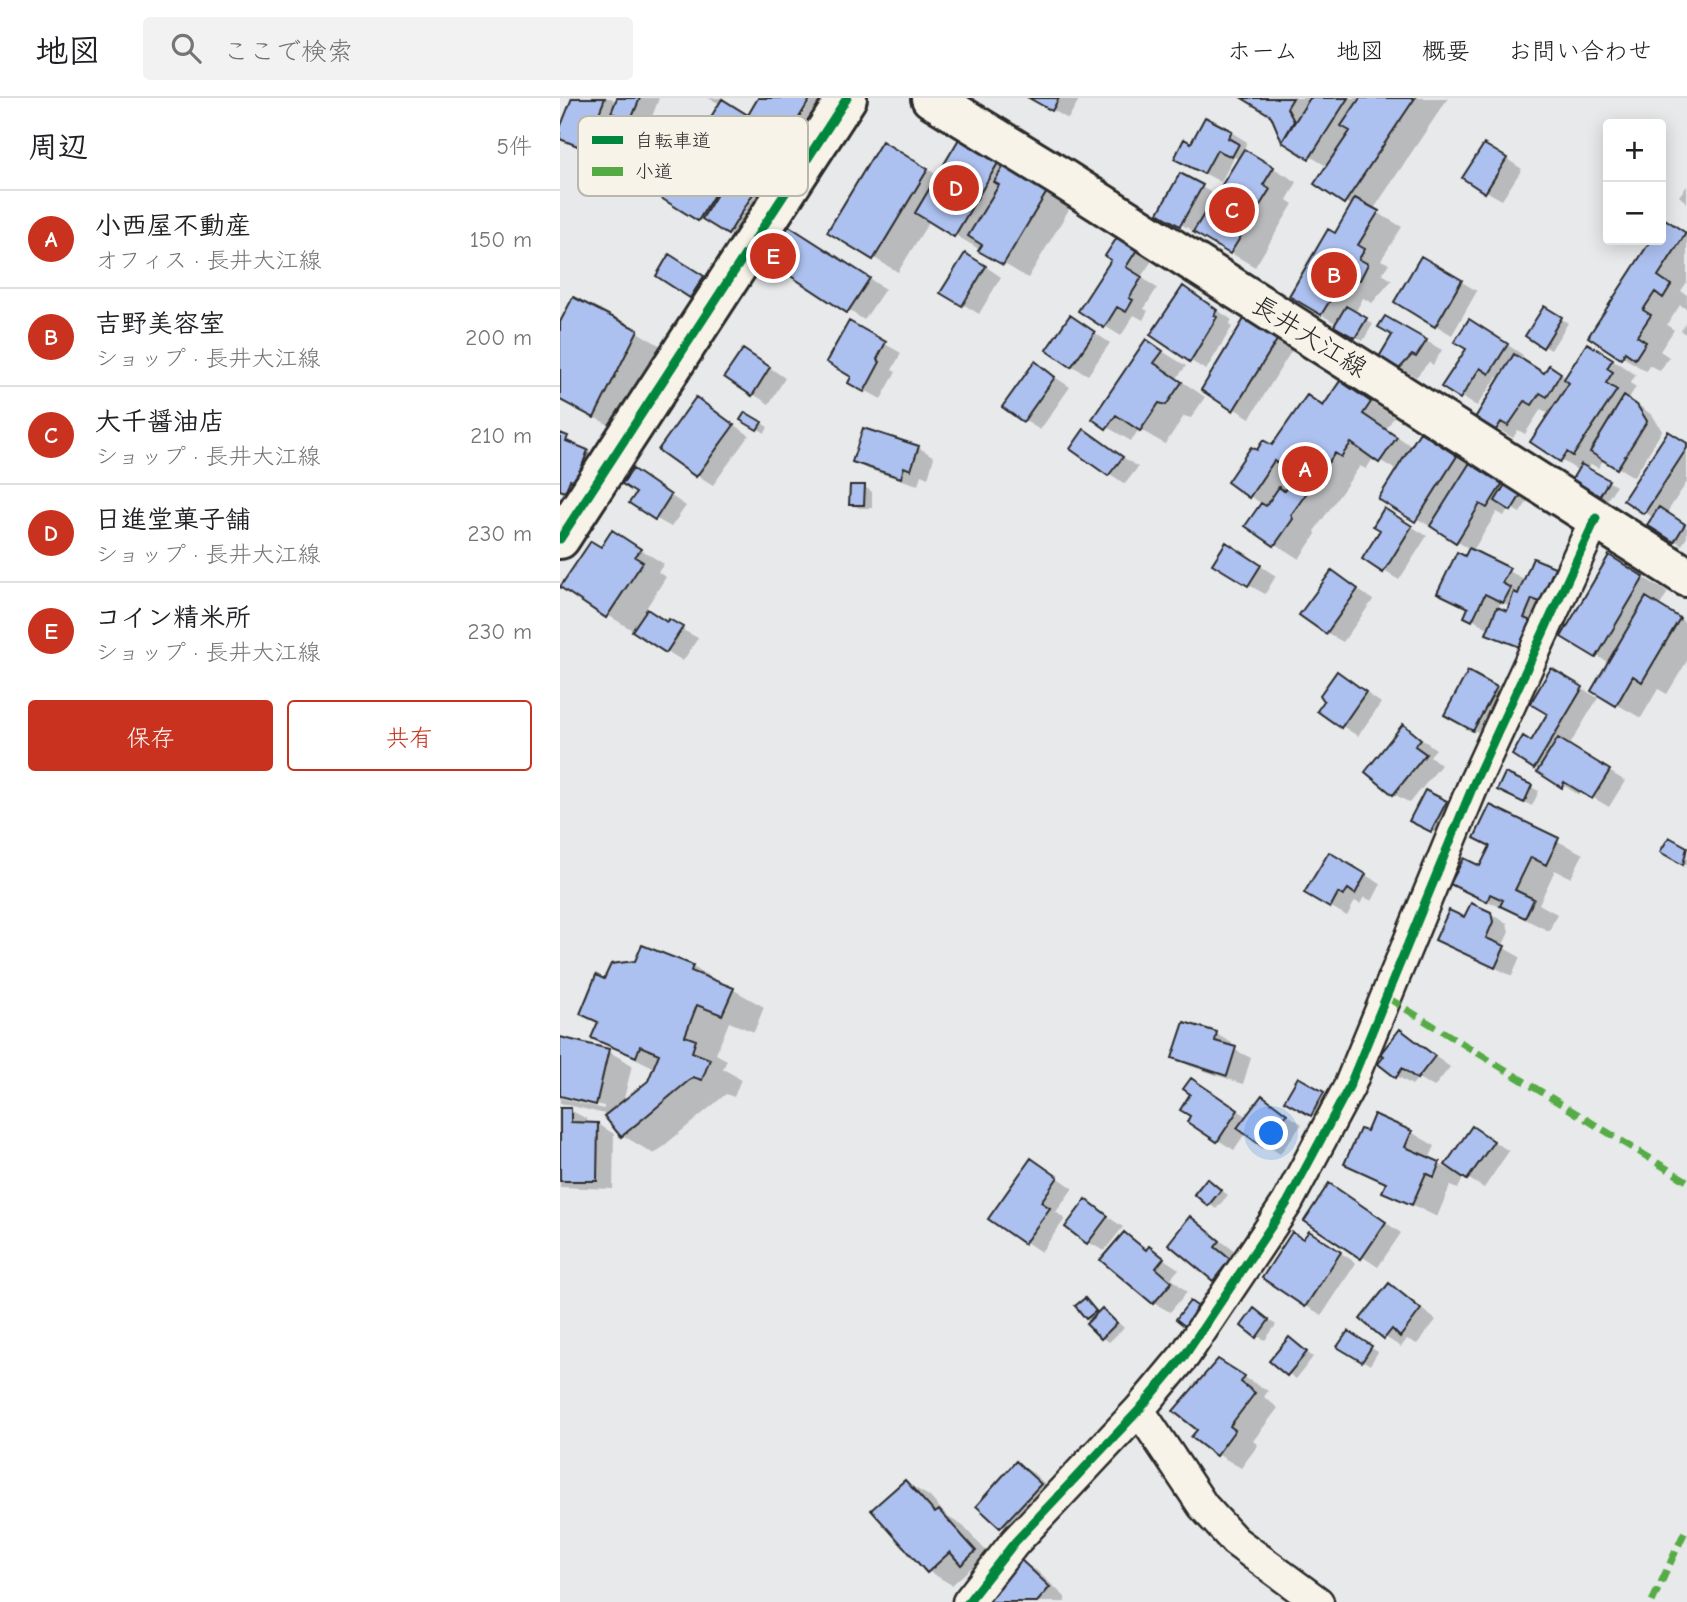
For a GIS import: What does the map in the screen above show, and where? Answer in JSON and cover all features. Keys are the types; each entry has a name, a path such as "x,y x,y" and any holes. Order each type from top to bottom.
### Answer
{"main road":[{"path":"808,158 847,98"},
{"name":"長井大江線","path":"931,98 1687,577"},
{"path":"560,539 783,196"}],"street":[{"path":"968,1602 1015,1542 1139,1410 1185,1355 1287,1203 1349,1087 1475,781 1596,518"},
{"path":"1139,1410 1203,1506 1235,1541 1318,1602"}],"building":[{"path":"572,98 605,98 598,116 578,116 578,146 560,139 560,128"},
{"path":"617,98 640,98 633,116 611,113"},
{"path":"758,98 811,98 800,116 712,116 722,99 748,115"},
{"path":"1029,98 1059,98 1052,111"},
{"path":"1242,98 1293,98 1287,108 1294,121 1282,142 1271,116"},
{"path":"1310,98 1348,98 1309,159 1282,142"},
{"path":"1360,98 1415,98 1344,204 1314,184 1350,131 1341,126"},
{"path":"1205,117 1232,131 1228,138 1239,144 1232,157 1217,150 1204,174 1174,159 1184,139 1191,143"},
{"path":"959,139 998,163 954,237 915,213"},
{"path":"882,141 928,169 873,260 827,232"},
{"path":"1484,144 1507,158 1485,193 1462,178"},
{"path":"1244,149 1274,167 1263,185 1270,189 1230,254 1193,232"},
{"path":"1005,164 1048,190 1003,265 978,251 982,245 968,236 999,185 994,182"},
{"path":"1180,173 1203,185 1180,226 1158,213"},
{"path":"662,196 713,196 698,221 661,198"},
{"path":"716,196 752,196 728,235 702,219"},
{"path":"1355,198 1379,211 1358,245 1365,249 1359,259 1368,264 1360,280 1355,278 1347,291 1339,286 1321,315 1289,296 1328,229 1335,233"},
{"path":"1666,220 1686,233 1658,276 1671,285 1663,298 1655,292 1643,310 1651,315 1637,336 1646,342 1635,359 1625,352 1621,359 1588,337 1648,245 1666,245"},
{"path":"789,226 870,278 847,313 780,269 791,252 778,243"},
{"path":"1118,236 1138,248 1126,267 1142,277 1129,298 1133,300 1126,312 1117,307 1104,328 1078,311 1111,260 1105,256"},
{"path":"775,247 784,253 774,269 765,264"},
{"path":"965,253 986,266 962,306 940,293"},
{"path":"669,254 704,276 690,298 656,276"},
{"path":"1421,256 1462,280 1435,327 1394,302"},
{"path":"1183,286 1217,310 1214,315 1217,317 1190,362 1150,335"},
{"path":"573,297 638,330 594,418 560,400 560,322"},
{"path":"1346,306 1367,318 1355,338 1334,326"},
{"path":"1544,306 1562,317 1543,348 1525,336"},
{"path":"1070,315 1095,332 1071,367 1046,350"},
{"path":"1385,316 1427,340 1416,357 1412,355 1399,369 1379,357 1392,335 1378,327"},
{"path":"1244,319 1277,340 1233,411 1201,390"},
{"path":"1469,319 1508,344 1489,374 1480,368 1460,399 1441,387 1466,349 1454,342"},
{"path":"849,321 886,342 877,359 880,362 864,392 848,383 851,377 826,362"},
{"path":"1146,339 1163,351 1154,363 1182,382 1166,405 1159,403 1140,431 1116,415 1106,429 1092,419"},
{"path":"1587,343 1613,359 1607,368 1613,372 1606,383 1617,390 1573,456 1567,452 1560,462 1530,442 1569,383 1564,379"},
{"path":"743,349 770,367 752,396 724,377"},
{"path":"1514,354 1544,373 1549,365 1561,373 1547,397 1540,393 1532,405 1525,401 1508,426 1501,422 1496,430 1475,418"},
{"path":"1035,361 1055,377 1023,422 1002,407"},
{"path":"1340,381 1371,402 1363,414 1397,437 1379,463 1351,443 1341,457 1335,453 1291,515 1293,519 1274,546 1245,526 1261,503 1266,506 1279,487 1284,491 1295,476 1274,461 1249,498 1227,482 1251,447 1257,450 1263,440 1272,445 1307,395 1323,406"},
{"path":"1624,396 1637,405 1647,421 1617,469 1590,452"},
{"path":"696,397 734,425 696,477 658,450"},
{"path":"745,412 762,422 757,430 740,420"},
{"path":"863,428 919,446 911,470 904,467 901,478 852,462"},
{"path":"1084,429 1123,457 1108,476 1070,449"},
{"path":"1668,431 1687,443 1687,448 1644,514 1623,500"},
{"path":"1420,432 1457,456 1415,522 1378,499"},
{"path":"560,433 568,436 566,441 588,450 576,482 570,480 565,492 560,490"},
{"path":"1471,461 1504,481 1487,508 1480,504 1456,543 1430,526"},
{"path":"1581,464 1609,480 1599,497 1571,481"},
{"path":"633,469 671,495 655,520 629,503 636,493 622,484"},
{"path":"1506,483 1522,493 1511,511 1495,501"},
{"path":"850,485 865,485 864,505 849,505"},
{"path":"1659,507 1685,524 1674,542 1647,525"},
{"path":"1384,508 1412,526 1383,573 1362,559 1380,530 1373,526"},
{"path":"612,530 641,549 635,557 643,562 606,618 560,587 591,541 601,547"},
{"path":"1226,542 1261,565 1248,586 1212,564"},
{"path":"1469,548 1510,568 1502,583 1511,588 1503,603 1485,594 1472,621 1464,617 1468,608 1437,593 1457,552 1465,556"},
{"path":"1609,555 1644,577 1596,658 1561,637"},
{"path":"1533,558 1555,567 1540,602 1532,599 1524,618 1531,621 1520,647 1486,634 1497,607 1507,611 1514,592 1518,594"},
{"path":"1332,570 1358,589 1326,634 1299,615"},
{"path":"1646,597 1680,618 1642,682 1633,676 1616,706 1591,691"},
{"path":"647,609 667,622 669,619 683,627 666,653 632,631"},
{"path":"1551,668 1583,687 1534,769 1512,755 1523,736 1531,741 1547,714 1530,704"},
{"path":"1337,671 1366,692 1341,728 1317,711 1324,701 1320,695"},
{"path":"1468,671 1497,687 1473,731 1444,715"},
{"path":"1403,724 1421,739 1415,746 1426,754 1393,795 1365,772"},
{"path":"1558,738 1610,770 1592,799 1564,782 1562,788 1537,772"},
{"path":"1505,773 1532,785 1524,803 1497,790"},
{"path":"1425,790 1447,801 1431,832 1409,821"},
{"path":"1490,805 1559,838 1546,865 1531,857 1515,890 1534,899 1525,918 1500,906 1503,900 1490,894 1487,902 1450,884 1464,858 1480,866 1490,846 1474,838"},
{"path":"1669,837 1687,847 1683,865 1660,852"},
{"path":"1329,852 1366,874 1355,894 1348,889 1343,896 1338,893 1330,908 1304,893"},
{"path":"1471,903 1491,912 1493,922 1486,938 1505,946 1495,968 1435,940 1449,910 1464,917"},
{"path":"642,945 693,965 691,971 734,988 722,1015 697,1005 685,1036 696,1040 692,1052 710,1059 702,1080 693,1077 621,1137 604,1116 648,1081 659,1054 640,1046 636,1057 591,1038 598,1022 580,1014 596,975 604,979 611,964 635,961"},
{"path":"1184,1022 1217,1032 1215,1041 1236,1047 1227,1076 1172,1058"},
{"path":"1400,1029 1435,1056 1417,1079 1402,1068 1396,1078 1378,1064 1384,1056 1381,1053"},
{"path":"560,1037 609,1049 596,1105 560,1096"},
{"path":"1298,1077 1324,1092 1311,1116 1284,1101"},
{"path":"1191,1078 1238,1110 1217,1142 1187,1122 1190,1116 1180,1110 1190,1094 1183,1089"},
{"path":"1262,1095 1287,1114 1263,1147 1237,1128"},
{"path":"560,1108 571,1108 571,1122 598,1123 597,1181 560,1181"},
{"path":"1374,1114 1412,1131 1405,1147 1440,1162 1434,1177 1426,1173 1412,1205 1382,1192 1386,1183 1344,1164 1360,1129 1367,1131"},
{"path":"1472,1126 1494,1141 1467,1180 1445,1165"},
{"path":"1031,1158 1058,1177 1041,1202 1050,1208 1024,1244 988,1219"},
{"path":"1207,1178 1221,1190 1208,1206 1194,1194"},
{"path":"1329,1183 1386,1222 1361,1259 1304,1221"},
{"path":"1086,1199 1108,1216 1087,1244 1065,1227"},
{"path":"1190,1216 1220,1241 1215,1247 1230,1259 1213,1281 1168,1244"},
{"path":"1309,1231 1341,1252 1305,1307 1262,1278 1292,1232 1303,1239"},
{"path":"1124,1232 1146,1250 1149,1246 1164,1258 1156,1268 1172,1282 1153,1304 1100,1260"},
{"path":"1389,1283 1421,1309 1400,1337 1392,1329 1384,1339 1360,1319"},
{"path":"1085,1298 1096,1311 1086,1319 1075,1306"},
{"path":"1190,1301 1200,1308 1186,1327 1176,1319"},
{"path":"1102,1308 1117,1323 1101,1339 1086,1324"},
{"path":"1254,1308 1269,1320 1256,1338 1241,1326"},
{"path":"1348,1331 1372,1346 1362,1362 1337,1347"},
{"path":"1289,1337 1307,1352 1287,1376 1269,1361"},
{"path":"1218,1359 1245,1376 1241,1382 1255,1393 1230,1426 1235,1430 1216,1456 1191,1437 1197,1430 1173,1411"},
{"path":"1016,1461 1041,1484 1000,1528 976,1506"},
{"path":"905,1480 935,1513 939,1510 976,1551 961,1565 950,1552 927,1573 871,1510"},
{"path":"1020,1559 1050,1587 1037,1602 983,1602"}],"marked path":[{"path":"1388,998 1687,1181"},
{"path":"1652,1602 1687,1527"}],"cycle path":[{"path":"808,158 847,98"},
{"path":"560,539 783,196"},
{"path":"968,1602 1015,1542 1139,1410 1185,1355 1287,1203 1349,1087 1475,781 1596,518"}],"place":[{"name":"日進堂菓子舗","path":"956,188"},
{"name":"大千醤油店","path":"1232,210"},
{"name":"コイン精米所","path":"773,256"},
{"name":"吉野美容室","path":"1334,275"},
{"name":"小西屋不動産","path":"1305,469"}]}
